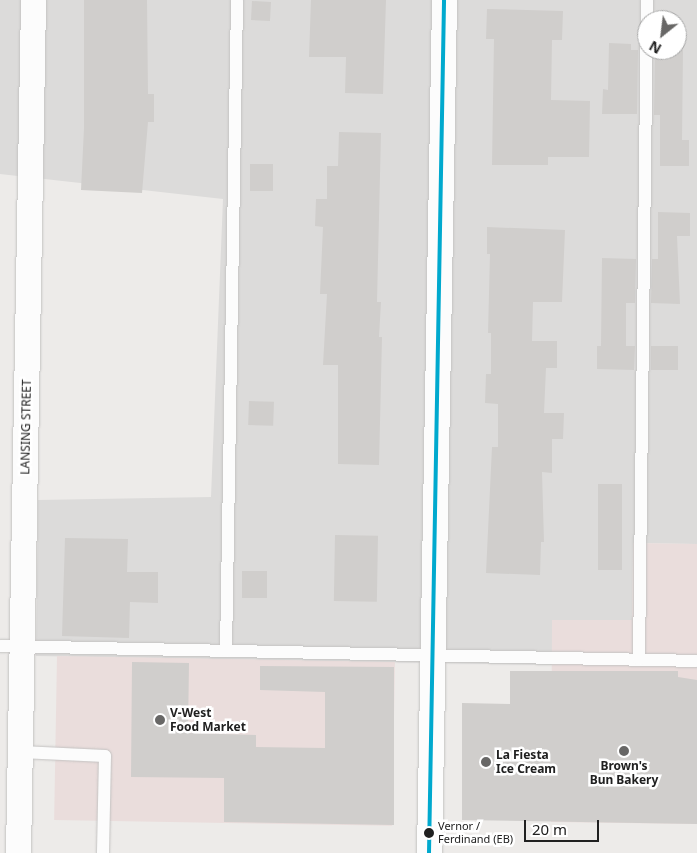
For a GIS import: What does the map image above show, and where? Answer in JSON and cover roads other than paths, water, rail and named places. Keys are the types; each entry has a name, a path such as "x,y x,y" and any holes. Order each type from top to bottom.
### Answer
{"street":[{"name":"LANSING STREET","path":"18,853 21,752 12,647 33,0"},
{"path":"429,853 444,0"}],"lane":[{"path":"226,651 237,0"},
{"path":"639,659 647,0"},
{"path":"12,647 697,661"},
{"path":"21,752 105,756 103,853"}],"place":[{"name":"V-West Food Market","path":"160,720"},
{"name":"Brown's Bun Bakery","path":"624,751"},
{"name":"La Fiesta Ice Cream","path":"486,762"},
{"name":"Vernor / Ferdinand (EB)","path":"429,833"}]}
